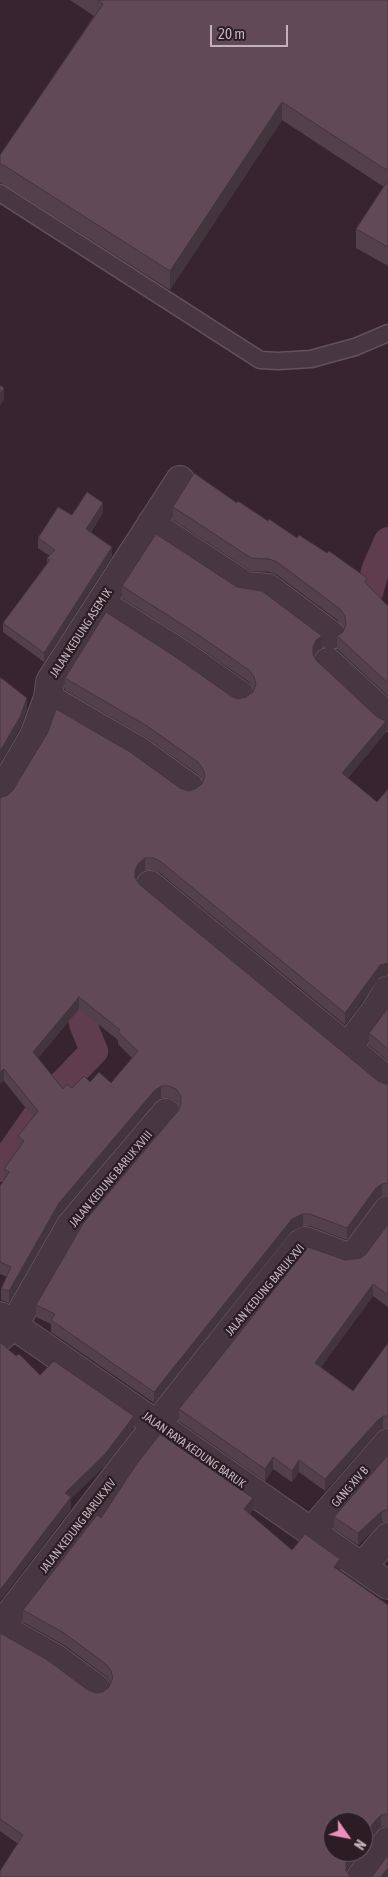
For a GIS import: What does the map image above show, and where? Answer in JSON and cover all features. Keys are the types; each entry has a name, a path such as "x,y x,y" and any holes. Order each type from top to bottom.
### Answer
{"street":[{"name":"JALAN KEDUNG ASEM IX","path":"0,794 30,744 48,698 50,682 180,480"},
{"path":"151,524 246,586 268,588 331,635"},
{"path":"101,603 186,657 240,695"},
{"path":"328,662 388,718"},
{"path":"48,698 139,751 189,787"},
{"path":"150,885 388,1081"},
{"path":"347,1048 376,1010 388,990"},
{"name":"JALAN KEDUNG BARUK XVIII","path":"5,1326 71,1225 166,1113"},
{"name":"JALAN KEDUNG BARUK XVI","path":"157,1425 300,1244 305,1242 311,1243 345,1256 354,1256 388,1210"},
{"name":"JALAN RAYA KEDUNG BARUK","path":"5,1326 157,1425 388,1585"},
{"name":"JALAN KEDUNG BARUK XIV","path":"97,1689 55,1658 0,1627 157,1425"},
{"name":"GANG XIV B","path":"311,1532 388,1443"},
{"path":"362,1567 388,1537"},
{"path":"361,1877 388,1841"}],"lane":[{"path":"0,193 260,360 311,359 355,347 388,333"}],"building":[{"path":"98,0 388,0 388,171 282,102 170,271 0,164 0,155 103,4"},
{"path":"388,180 388,247 356,229"},
{"path":"0,385 4,388 0,394"},
{"path":"194,473 237,503 238,501 268,521 269,519 297,538 299,535 327,553 329,551 367,578 365,582 388,606 388,683 337,636 343,632 346,624 345,616 340,609 277,562 269,559 251,558 173,507"},
{"path":"87,492 103,503 86,529 112,547 44,653 3,623 50,560 47,558 55,550 38,538 58,507 72,515"},
{"path":"156,534 237,587 262,591 322,636 316,640 313,647 313,655 317,661 377,717 386,721 342,773 377,802 388,789 388,963 380,965 345,1013 160,861 153,858 145,858 138,864 135,870 135,878 140,885 378,1081 388,1084 388,1183 376,1188 347,1228 310,1214 303,1214 292,1219 154,1392 51,1320 55,1314 36,1305 84,1222 178,1111 181,1104 181,1096 176,1089 161,1086 154,1091 59,1203 9,1291 1,1289 11,1267 0,1262 0,1186 9,1172 4,1169 24,1141 18,1136 38,1111 4,1069 0,1072 0,798 8,795 13,790 48,732 56,709 130,752 180,788 188,791 202,784 205,776 198,762 147,726 65,678 106,612 231,696 238,699 246,697 253,692 256,684 249,670 122,586","holes":["79,997 120,1030 118,1032 138,1051 111,1083 99,1072 90,1082 84,1076 72,1088 67,1084 63,1089 33,1052"]},
{"path":"0,677 27,698 20,717 0,751"},
{"path":"388,1008 388,1049 369,1033"},
{"path":"388,1224 388,1295 373,1284 315,1363 353,1391 388,1343 388,1416 383,1416 377,1421 325,1479 299,1460 292,1471 273,1457 265,1469 179,1409 308,1247 345,1260 361,1258"},
{"path":"0,1342 16,1356 19,1354 40,1375 54,1361 134,1416 105,1454 65,1493 71,1497 0,1590"},
{"path":"160,1434 253,1498 244,1509 292,1550 305,1534 340,1559 334,1567 388,1605 388,1814 381,1815 373,1824 373,1812 323,1812 323,1862 346,1862 346,1871 351,1877 0,1877 0,1871 23,1835 0,1819 0,1633 46,1659 88,1690 96,1693 103,1692 109,1687 113,1678 107,1665 64,1633 23,1610 97,1515 101,1518 136,1465"},
{"path":"388,1455 388,1510 382,1511 358,1533 334,1517"},
{"path":"388,1855 388,1868 381,1877 370,1877 374,1874"}],"waterway":[{"path":"352,619 369,593 376,568 388,541"},
{"path":"0,1168 49,1098 94,1051 83,1024 80,1002 94,977"}]}
